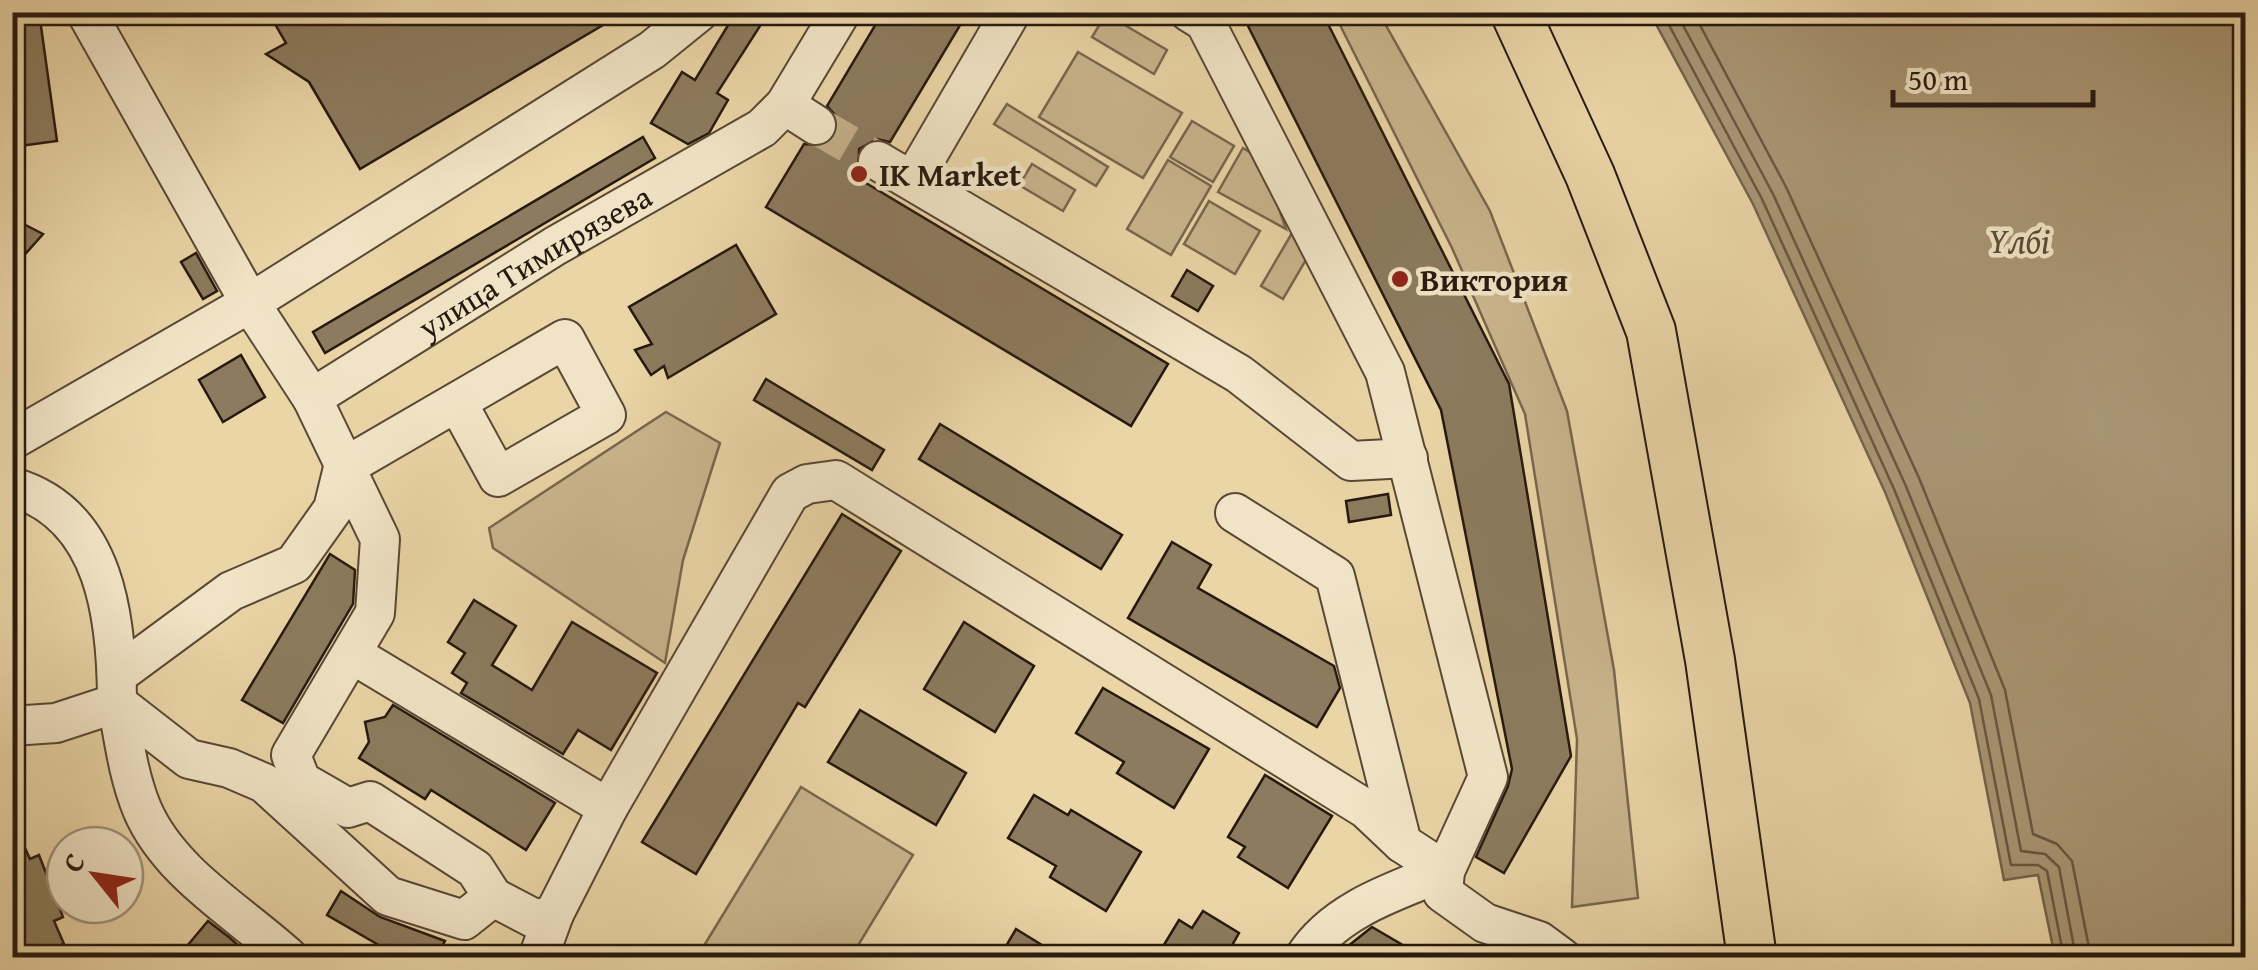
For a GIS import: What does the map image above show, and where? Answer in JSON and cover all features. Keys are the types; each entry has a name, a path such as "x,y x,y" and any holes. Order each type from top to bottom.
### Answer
{"main road":[{"path":"1515,12 1590,175 1650,331 1710,660 1752,958"}],"street":[{"path":"86,12 250,303 312,398 380,539 375,613 291,756 301,782 348,808 370,801 476,870 493,897 536,920 554,914"},
{"path":"12,440 250,303 652,50 699,12"},
{"name":"улица Тимирязева","path":"312,398 554,246 788,119 841,12"},
{"path":"913,180 1010,12"},
{"path":"1190,12 1205,22 1385,372 1488,777 1445,871 1443,893 1485,923 1539,941 1562,958"},
{"path":"878,161 1239,374 1351,461 1408,458"},
{"path":"12,726 56,723 117,689 231,590 294,564 333,509 343,468 457,402"},
{"path":"538,958 554,914 608,808 790,493 806,484 836,480 1366,809 1402,842 1445,871"},
{"path":"12,487 56,511 77,531 98,563 109,606 130,775 144,813 164,844 228,910 289,958"},
{"path":"1235,513 1335,576 1402,842"},
{"path":"352,654 608,808"},
{"path":"117,689 189,759 229,768 264,783 388,896 464,920 493,897"},
{"path":"1304,958 1317,937 1371,901 1445,871"}],"shaded area":[{"path":"1334,13 1379,13 1490,211 1567,411 1614,670 1638,898 1572,907 1577,739 1525,414 1452,248"},
{"path":"1106,14 1167,50 1154,74 1092,37"},
{"path":"1078,52 1182,113 1143,178 1039,117"},
{"path":"1007,104 1108,167 1096,186 994,124"},
{"path":"1192,121 1234,146 1213,182 1170,157"},
{"path":"1243,148 1262,160 1286,229 1218,192"},
{"path":"1168,160 1211,186 1171,255 1127,229"},
{"path":"1032,164 1075,190 1063,211 1019,185"},
{"path":"1209,201 1260,231 1235,274 1184,244"},
{"path":"1292,233 1314,246 1283,299 1261,286"},
{"path":"666,412 720,443 683,560 665,663 493,548 489,528"},
{"path":"801,787 913,855 851,957 697,957"}],"water":[{"name":"Үлбі","path":"1650,13 2245,13 2245,957 2055,957 2038,875 2004,880 1970,703 1885,492 1753,204"}],"building":[{"path":"12,12 39,12 57,141 12,147"},
{"path":"268,12 625,12 360,169 309,82 266,54 286,43"},
{"path":"736,12 769,12 717,93 728,100 709,133 688,144 651,123 682,72 695,80"},
{"path":"883,12 968,12 890,142 877,139 859,149 859,173 866,183 1168,364 1131,426 766,207 804,144 825,145 835,136 836,116 827,106"},
{"path":"1241,12 1322,12 1509,384 1571,756 1504,873 1476,857 1512,769 1441,410"},
{"path":"643,137 655,158 325,353 313,332"},
{"path":"12,218 43,234 12,269"},
{"path":"736,245 776,314 668,378 664,366 651,375 635,350 652,344 629,307"},
{"path":"196,253 217,291 203,299 181,262"},
{"path":"1187,270 1213,286 1198,311 1172,296"},
{"path":"241,355 265,397 223,422 199,380"},
{"path":"766,379 884,450 872,470 754,400"},
{"path":"940,424 1122,535 1101,569 919,459"},
{"path":"1388,494 1391,515 1349,522 1346,501"},
{"path":"842,514 901,551 805,707 798,703 696,874 642,842"},
{"path":"1172,542 1211,565 1198,588 1334,666 1340,688 1317,727 1128,618"},
{"path":"330,554 355,570 353,604 283,723 242,700"},
{"path":"474,600 516,626 492,665 532,690 572,622 657,673 611,750 578,730 563,754 461,693 467,683 452,673 465,653 448,642"},
{"path":"964,622 1034,666 995,732 924,689"},
{"path":"1103,688 1209,749 1174,808 1117,773 1124,762 1076,733"},
{"path":"393,705 555,803 526,850 431,790 425,799 359,758 369,742 365,722 385,717"},
{"path":"860,710 966,773 936,825 828,762"},
{"path":"1265,775 1332,816 1288,888 1238,857 1245,847 1228,837"},
{"path":"1034,795 1068,815 1071,810 1141,852 1106,911 1050,877 1056,866 1008,838"},
{"path":"12,819 30,859 39,855 45,870 45,925 56,925 64,944 42,952 45,958 12,958"},
{"path":"341,891 380,917 445,941 436,958 401,958 327,915"},
{"path":"1203,911 1239,933 1225,958 1156,958 1179,920 1192,928"},
{"path":"208,921 230,938 252,958 177,958"},
{"path":"1372,927 1425,958 1333,958"},
{"path":"1016,929 1063,958 999,958"}],"tunnel":[{"path":"816,125 878,161"}],"place":[{"name":"IK Market","path":"859,174"},
{"name":"Виктория","path":"1400,279"}]}
